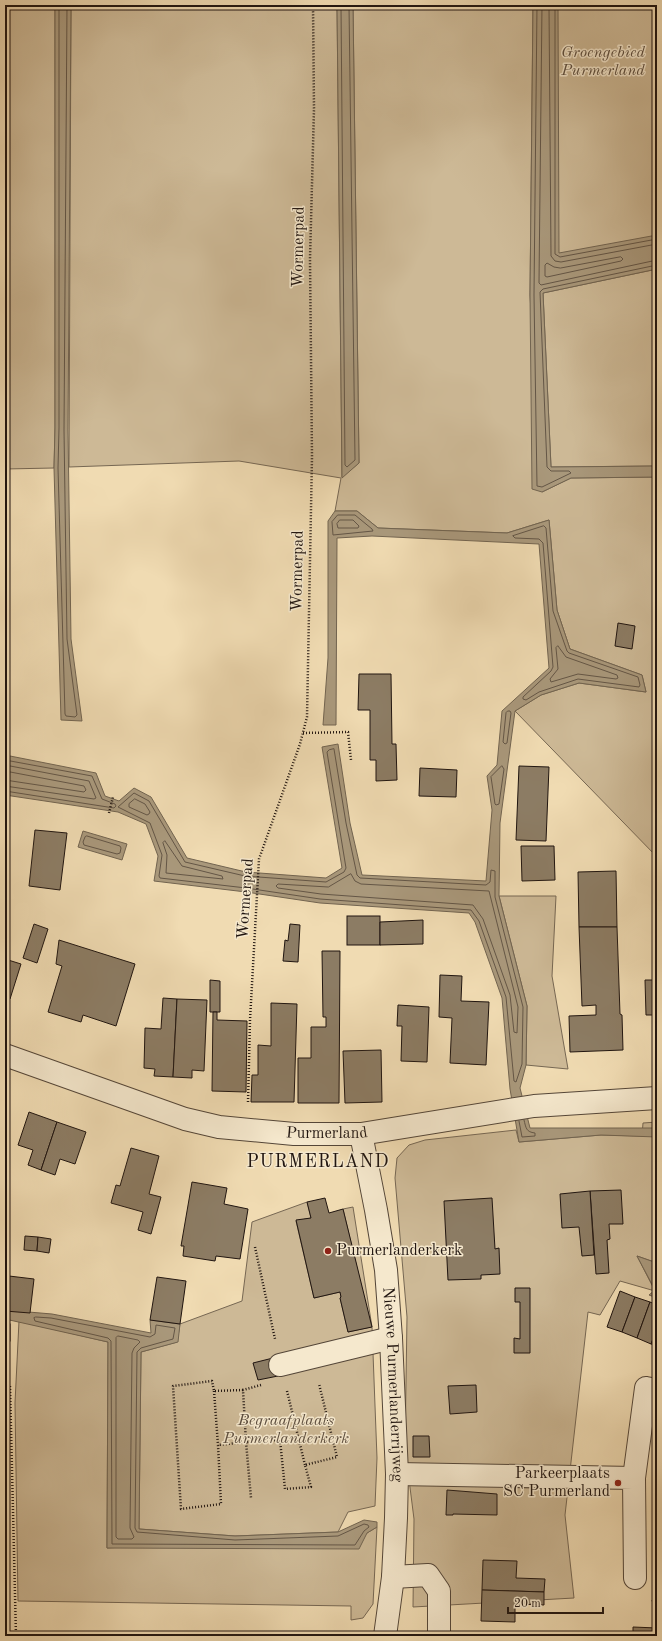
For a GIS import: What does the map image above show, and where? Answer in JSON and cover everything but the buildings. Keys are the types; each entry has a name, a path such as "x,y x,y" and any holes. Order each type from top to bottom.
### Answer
{"street":[{"name":"Purmerland","path":"5,1055 185,1119 219,1127 323,1135 362,1134 534,1106 657,1098"},
{"name":"Nieuwe Purmerlanderrijweg","path":"362,1134 386,1270 391,1338 397,1474 393,1577 385,1636"},
{"path":"282,1372 312,1356 391,1338"},
{"path":"635,1578 634,1478 646,1388 657,1390"},
{"path":"397,1474 634,1478"},
{"path":"393,1577 428,1575 439,1591 439,1636"}],"path":[{"name":"Wormerpad","path":"248,1130 250,1020 258,865 272,820 303,733 307,717 311,473 310,259 314,109 313,5"},
{"path":"303,733 348,732 351,760"},
{"path":"109,813 113,797"},
{"path":"218,1445 280,1440 285,1490 311,1487 282,1372 255,1247"},
{"path":"305,1465 337,1457 312,1356"},
{"path":"214,1391 243,1390 282,1372"},
{"path":"212,1381 214,1391 220,1504 181,1509 173,1386 212,1381"},
{"path":"10,1386 16,1636"},
{"path":"243,1390 251,1498"}],"green space":[{"path":"5,5 55,5 54,468 5,469"},
{"path":"71,5 337,5 342,477 359,463 353,5 533,5 530,295 542,492 571,478 657,477 657,857 515,711 541,695 579,683 646,692 642,675 570,649 557,610 549,520 507,533 378,528 357,511 335,511 341,478 239,461 69,467"},
{"name":"Groengebied Purmerland","path":"548,5 657,5 657,253 552,275"},
{"path":"657,269 657,466 551,467 543,293"},
{"path":"499,896 556,896 552,976 568,1069 526,1065 527,1006"},
{"path":"657,1122 657,1263 637,1256 655,1291 620,1281 600,1315 588,1312 565,1515 574,1598 413,1607 414,1519 405,1448 407,1317 395,1178 397,1158 409,1145 425,1140 516,1130 519,1142 601,1135 642,1136 643,1123"},
{"name":"Begraafplaats Purmerlanderkerk","path":"307,1202 311,1218 296,1221 314,1298 340,1292 348,1332 371,1327 343,1209 353,1207 372,1327 377,1458 375,1506 348,1512 338,1532 235,1536 139,1529 141,1352 177,1342 180,1324 242,1301 252,1222"},
{"path":"19,1321 108,1342 107,1548 367,1533 377,1527 373,1604 363,1618 351,1620 351,1606 18,1601 15,1403"}],"water":[{"path":"55,5 71,5 68,430 71,639 82,721 61,720 54,468"},
{"path":"337,5 353,5 359,463 342,478"},
{"path":"533,5 558,5 559,253 657,235 657,269 543,293 551,467 657,466 657,477 571,478 542,492 532,489 530,295"},
{"path":"335,511 357,511 378,528 507,533 549,520 557,610 570,649 642,675 646,692 579,683 541,695 515,711 500,823 499,896 527,1006 526,1065 520,1088 530,1128 657,1128 657,1137 601,1135 519,1142 510,1089 502,998 475,922 469,913 320,903 154,881 158,856 146,824 118,812 5,795 5,755 96,773 105,796 119,801 134,788 151,797 187,858 246,872 326,878 342,868 322,747 338,744 350,823 362,875 486,881 492,810 487,776 497,765 502,711 549,668 539,544 372,536 337,538 336,725 323,725 328,658 328,521"},
{"path":"83,831 127,844 122,860 78,847"},
{"path":"637,1256 657,1263 657,1298 649,1295 655,1290"},
{"path":"5,1310 52,1314 151,1333 150,1320 180,1324 178,1342 141,1352 139,1529 235,1536 338,1532 364,1520 377,1522 377,1527 367,1533 359,1549 107,1548 108,1342 5,1319"}],"place":[{"name":"Purmerlanderkerk","path":"328,1251"},
{"name":"Parkeerplaats SC Purmerland","path":"618,1483"}],"district":[{"name":"PURMERLAND","path":"318,1162"}]}
